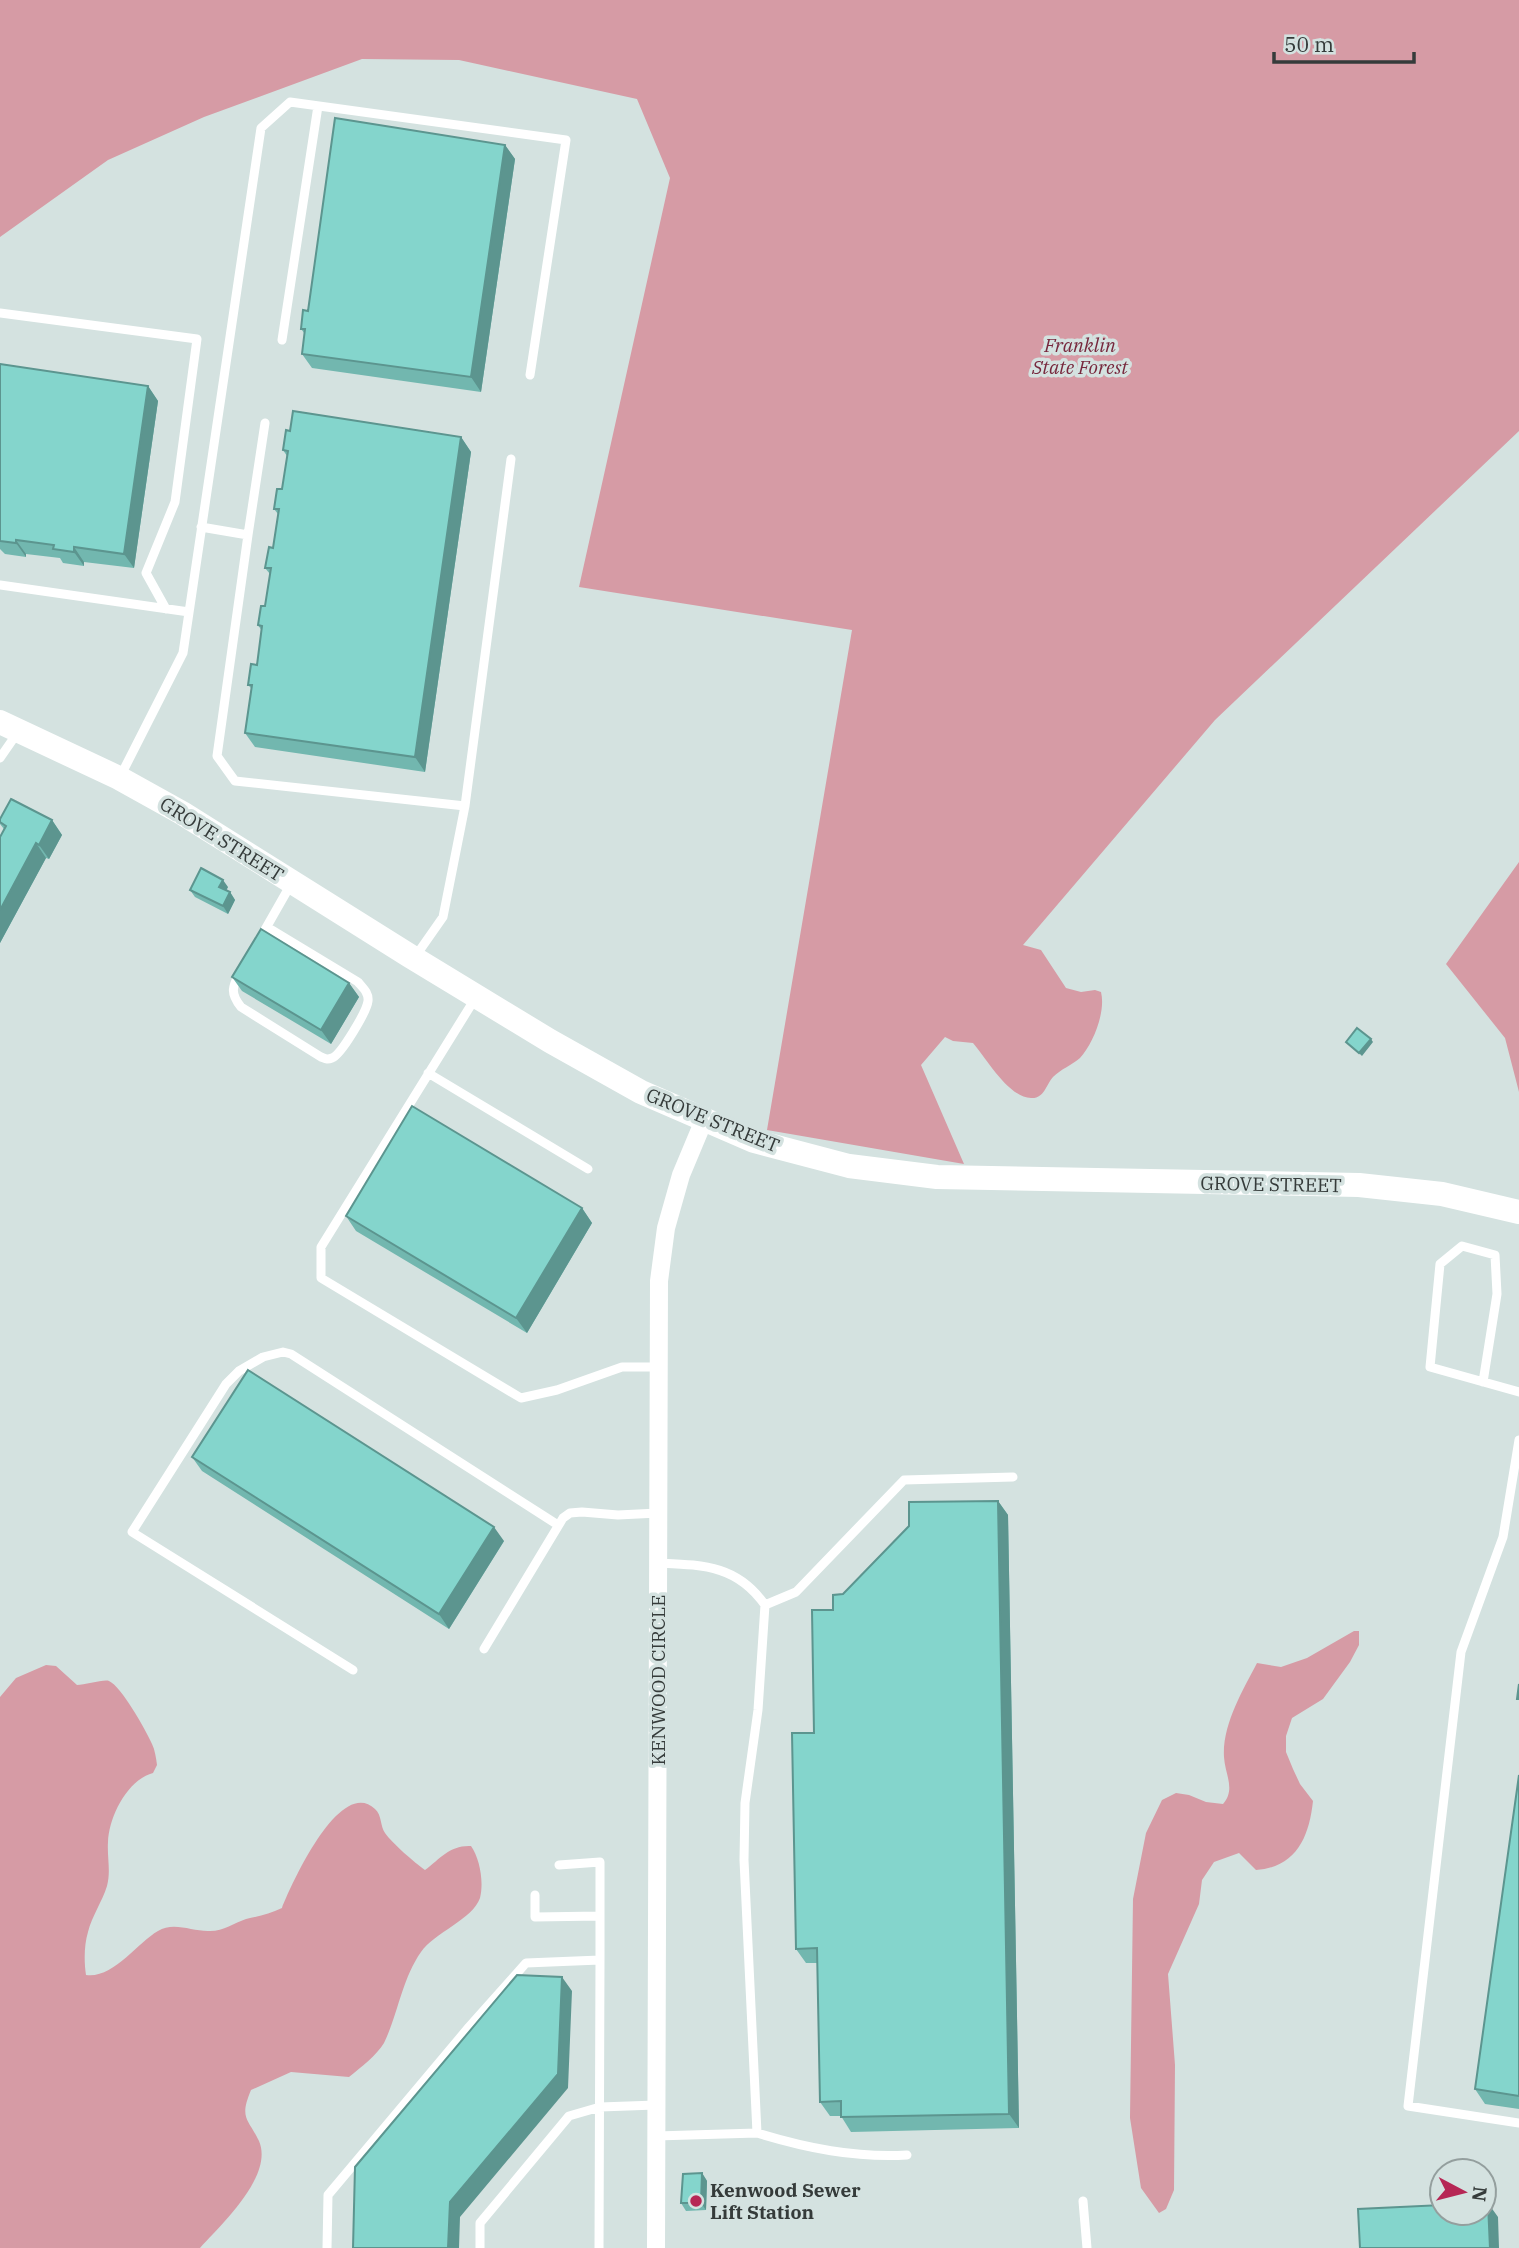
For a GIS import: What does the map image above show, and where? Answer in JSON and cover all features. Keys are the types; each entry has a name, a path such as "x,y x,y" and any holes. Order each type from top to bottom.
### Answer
{"main road":[{"name":"GROVE STREET","path":"9,727 119,778 182,813 550,1041 641,1092 754,1141 849,1166 920,1176 1027,1181 1359,1185 1442,1194 1519,1212"}],"street":[{"name":"KENWOOD CIRCLE","path":"656,2248 659,1281 666,1228 681,1175 704,1120"}],"lane":[{"path":"119,778 183,653 261,128 290,102 566,140 530,375"},
{"path":"282,340 318,106"},
{"path":"0,313 197,339 175,502 146,573 166,609"},
{"path":"265,423 217,756 235,780 465,806"},
{"path":"414,958 443,917 465,806 511,459"},
{"path":"201,527 248,535"},
{"path":"0,585 189,612"},
{"path":"0,758 9,727"},
{"path":"252,952 292,882"},
{"path":"245,963 232,988 233,996 242,1007 321,1057 334,1058 342,1050 367,1007 367,993 358,982 267,926"},
{"path":"477,995 321,1247 321,1278 521,1398 557,1390 622,1367 660,1367"},
{"path":"428,1073 588,1169"},
{"path":"1483,1382 1497,1294 1495,1255 1462,1246 1440,1264 1430,1367 1483,1382 1519,1392"},
{"path":"353,1670 132,1532 216,1397 239,1371 271,1354 291,1354 558,1525"},
{"path":"1519,1440 1503,1537 1461,1652 1408,2106 1519,2123"},
{"path":"765,1605 796,1592 904,1480 1013,1476"},
{"path":"484,1649 558,1525 570,1513 658,1513"},
{"path":"658,1563 703,1565 721,1569 749,1585 765,1605 758,1710 745,1803 744,1860 757,2133"},
{"path":"559,1865 600,1862 599,2248"},
{"path":"535,1895 535,1917 600,1916"},
{"path":"327,2248 328,2195 526,1963 600,1960"},
{"path":"480,2248 480,2223 569,2116 600,2107 656,2105"},
{"path":"656,2136 757,2133 836,2152 864,2156 907,2155"},
{"path":"1083,2201 1087,2248"}],"green space":[{"name":"Franklin State Forest","path":"0,0 1519,0 1519,431 1215,720 1023,945 1041,950 1066,988 1081,992 1101,992 1102,1009 1094,1036 1085,1052 1053,1077 1042,1094 1031,1098 1014,1092 973,1043 953,1041 945,1037 921,1065 964,1164 767,1130 852,630 579,587 670,178 637,99 459,60 362,59 204,117 108,160 0,237"},
{"path":"1519,862 1519,1092 1505,1038 1446,964"},
{"path":"1354,1631 1359,1631 1359,1645 1350,1662 1323,1699 1292,1718 1286,1736 1286,1752 1293,1769 1313,1801 1304,1838 1291,1857 1270,1868 1256,1870 1239,1853 1214,1862 1202,1880 1199,1904 1168,1974 1175,2065 1174,2190 1166,2209 1159,2213 1141,2188 1130,2118 1133,1899 1146,1833 1162,1800 1176,1793 1223,1804 1227,1798 1229,1787 1224,1757 1226,1733 1257,1663 1281,1667 1307,1658"},
{"path":"46,1665 56,1666 77,1685 109,1681 114,1685 144,1729 154,1749 157,1765 153,1773 135,1783 128,1791 112,1822 108,1842 108,1880 87,1937 86,1975 106,1972 164,1928 215,1931 282,1908 295,1878 319,1838 347,1807 361,1803 375,1809 388,1837 425,1870 446,1853 464,1846 471,1846 479,1864 481,1892 476,1906 421,1952 409,1974 384,2043 373,2057 349,2077 291,2072 251,2090 245,2113 259,2141 262,2155 259,2169 243,2199 200,2248 0,2248 0,1697 16,1678"}],"building":[{"path":"335,118 505,145 471,377 302,354 305,329 301,329 303,310 308,311"},
{"path":"0,364 148,386 124,554 74,547 74,552 53,549 54,545 16,540 16,543 0,541"},
{"path":"293,411 461,437 415,757 245,733 252,685 248,685 251,664 257,665 262,626 258,625 261,606 265,606 271,568 265,568 269,547 273,548 279,509 274,509 277,489 282,489 288,451 283,450"},
{"path":"11,799 52,820 39,845 36,843 0,910 0,837 6,826 0,819"},
{"path":"201,868 223,880 219,887 230,892 223,906 190,890"},
{"path":"261,929 349,983 321,1030 232,977"},
{"path":"1357,1028 1371,1039 1359,1053 1346,1042"},
{"path":"412,1106 582,1208 516,1318 346,1216"},
{"path":"248,1370 494,1527 439,1614 192,1457"},
{"path":"998,1501 1009,2114 841,2117 841,2101 820,2102 817,1948 796,1949 792,1733 814,1733 812,1610 833,1610 833,1595 843,1594 909,1526 909,1502"},
{"path":"1519,1775 1519,2096 1475,2089"},
{"path":"517,1975 562,1977 558,2074 450,2202 448,2248 353,2248 355,2167"},
{"path":"702,2173 701,2203 681,2203 683,2174"},
{"path":"1428,2206 1428,2227 1489,2227 1490,2248 1360,2248 1358,2209"}],"place":[{"name":"Kenwood Sewer Lift Station","path":"696,2201"}]}
